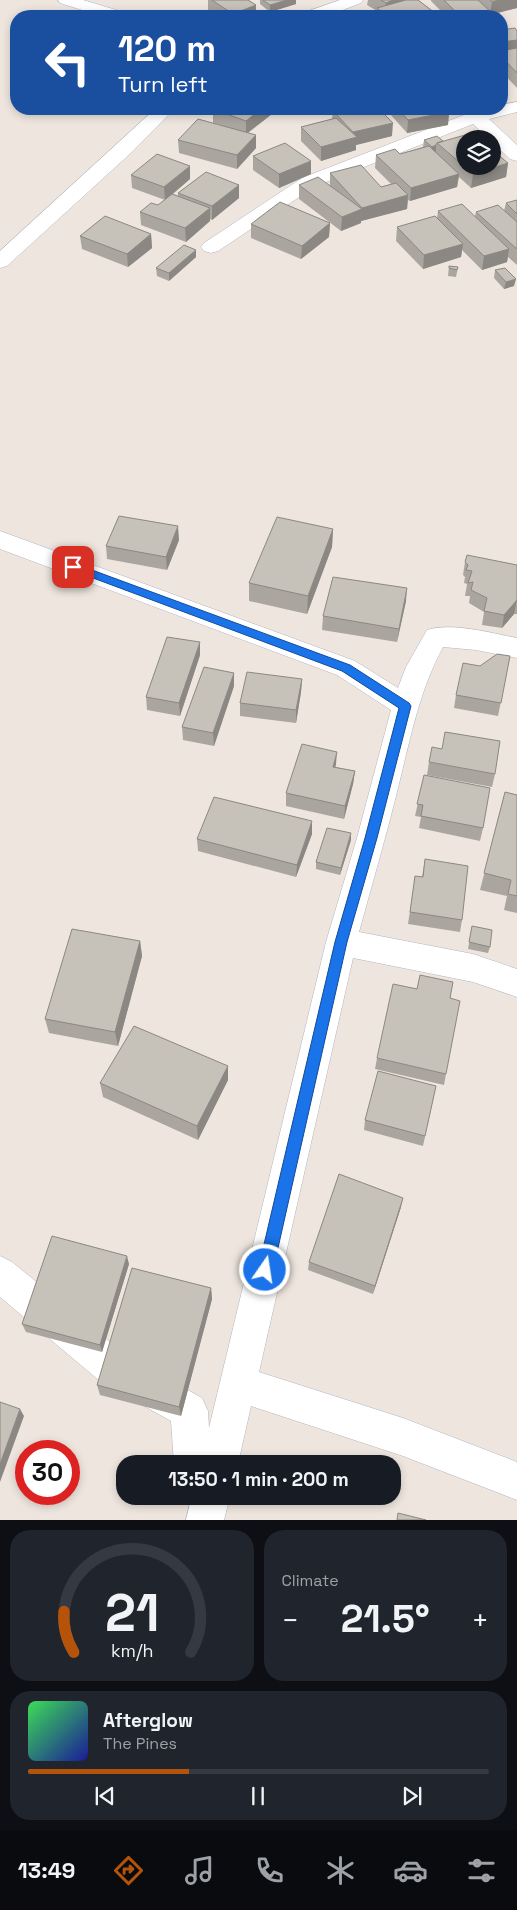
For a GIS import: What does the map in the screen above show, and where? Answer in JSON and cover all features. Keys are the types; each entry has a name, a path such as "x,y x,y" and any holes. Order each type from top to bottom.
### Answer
{"street":[{"path":"66,0 98,10"},
{"path":"306,0 320,10"},
{"path":"328,10 355,0"},
{"path":"0,262 126,147 158,115"},
{"path":"211,247 309,182 467,115"},
{"path":"474,115 517,155"},
{"path":"0,540 346,668 405,706"},
{"path":"221,1455 341,942 371,838 405,706 420,667 436,637 476,640 517,648"},
{"path":"341,942 473,968 517,983"},
{"path":"0,1274 114,1369 189,1411 192,1455"},
{"path":"238,1384 403,1438 517,1480"},
{"path":"196,1505 197,1520"},
{"path":"205,1520 209,1505"}],"building":[{"path":"212,0 248,0 256,5 243,10 227,10"},
{"path":"263,0 287,0 270,5"},
{"path":"381,0 393,0 386,3"},
{"path":"406,0 418,0 431,10 380,10 377,8"},
{"path":"444,0 478,0 489,10 454,10"},
{"path":"515,28 517,40 508,41 508,29"},
{"path":"517,48 517,73 508,63 508,50"},
{"path":"230,115 254,115 246,121"},
{"path":"337,115 385,115 393,123 353,132"},
{"path":"403,115 434,115 408,120"},
{"path":"336,118 357,137 321,147 301,127"},
{"path":"198,119 256,135 237,155 178,140"},
{"path":"437,136 443,141 432,147 424,140"},
{"path":"456,138 456,159 437,143"},
{"path":"285,143 311,161 279,174 253,156"},
{"path":"429,146 456,171 456,175 411,188 376,155 395,149 400,154"},
{"path":"157,154 190,166 164,187 131,175"},
{"path":"501,157 508,163 501,165"},
{"path":"361,165 381,187 396,183 408,195 362,208 330,173"},
{"path":"206,172 239,185 212,206 178,193"},
{"path":"318,177 362,209 342,217 299,185"},
{"path":"172,194 210,208 185,228 140,212 151,203 158,205"},
{"path":"517,200 517,214 506,203"},
{"path":"280,202 330,223 302,246 251,224"},
{"path":"462,204 509,249 484,256 438,211"},
{"path":"498,205 517,222 517,249 476,212"},
{"path":"105,216 151,234 127,254 80,236"},
{"path":"435,216 463,244 424,255 397,227"},
{"path":"184,245 196,250 169,273 156,268"},
{"path":"449,266 458,267 457,270 449,268"},
{"path":"505,268 516,279 506,282 495,270"},
{"path":"119,516 178,526 166,557 106,546"},
{"path":"277,517 333,529 308,596 249,583"},
{"path":"467,555 517,565 517,600 504,615 484,611 487,598 471,590 473,582 468,583 472,571 466,570 468,565 465,562"},
{"path":"333,577 407,588 399,629 323,616"},
{"path":"167,637 200,642 179,703 146,697"},
{"path":"497,654 510,656 501,703 456,695 463,663 480,666"},
{"path":"204,667 234,673 213,733 182,727"},
{"path":"247,672 302,679 296,710 240,703"},
{"path":"445,732 500,741 495,774 429,762 432,747 442,749"},
{"path":"302,744 337,752 333,767 355,771 345,806 286,793"},
{"path":"424,775 490,788 483,828 421,816 423,805 417,804"},
{"path":"505,792 517,795 517,896 508,894 511,880 484,873"},
{"path":"214,797 312,821 297,865 197,839"},
{"path":"327,828 351,833 341,868 316,862"},
{"path":"425,859 468,866 462,920 410,912 415,876 423,877"},
{"path":"472,926 492,930 490,947 469,942"},
{"path":"72,929 140,941 115,1032 45,1019"},
{"path":"420,975 453,982 450,998 460,1001 446,1074 377,1058 393,984 417,989"},
{"path":"134,1026 228,1066 197,1126 100,1083"},
{"path":"378,1071 436,1086 425,1136 365,1120"},
{"path":"339,1174 403,1198 375,1286 309,1262"},
{"path":"52,1236 127,1256 100,1345 22,1324"},
{"path":"132,1268 211,1288 179,1407 97,1385"},
{"path":"0,1402 20,1409 0,1464"},
{"path":"398,1513 426,1520 397,1520"}],"route":[{"path":"73,567 346,668 405,706 371,838 341,942 265,1270"}]}
